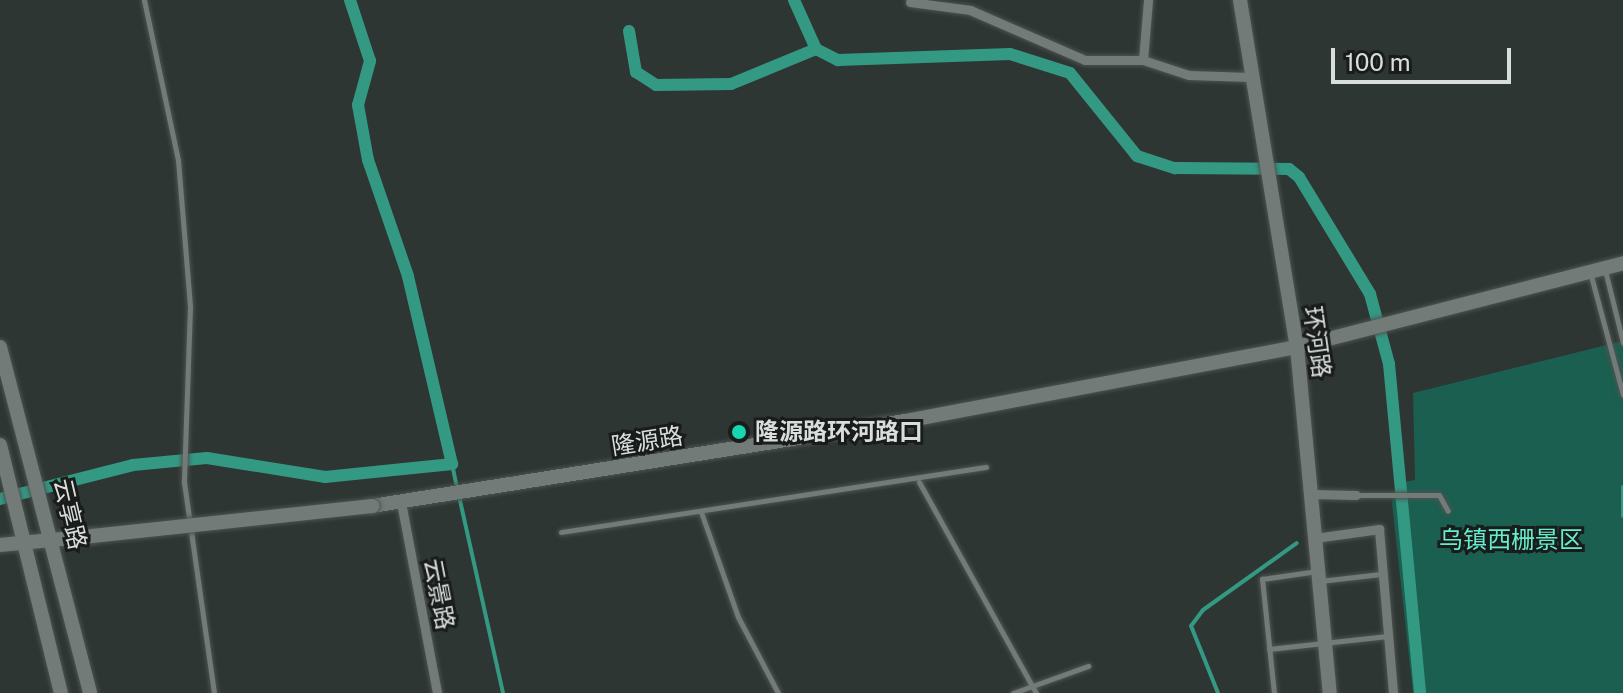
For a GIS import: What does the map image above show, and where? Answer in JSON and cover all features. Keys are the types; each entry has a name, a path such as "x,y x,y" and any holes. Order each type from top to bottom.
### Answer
{"street":[{"path":"1143,60 1148,0"},
{"name":"环河路","path":"1240,0 1250,77 1297,347 1330,693"},
{"path":"910,2 970,10 1085,60 1143,60 1189,75 1250,77"},
{"name":"隆源路","path":"0,545 53,537 92,536 372,506 905,421 1297,347 1623,263"},
{"name":"云享路","path":"0,347 45,498 90,693"},
{"name":"云享路","path":"0,445 18,508 61,693"},
{"path":"1311,494 1356,495"},
{"name":"云景路","path":"401,502 437,693"},
{"path":"1315,538 1379,529 1393,693"}],"lane":[{"path":"144,0 170,99 184,229 190,371 182,441 184,482 214,693"},
{"path":"1597,269 1623,343"},
{"path":"1597,269 1623,395"},
{"path":"561,532 919,482 986,467"},
{"path":"919,482 1036,693"},
{"path":"1356,495 1439,495 1448,511"},
{"path":"701,512 738,617 778,693"},
{"path":"1274,693 1262,579 1382,574"},
{"path":"1269,649 1388,636"},
{"path":"1013,693 1088,666"}],"green space":[{"name":"乌镇西栅景区","path":"1623,341 1623,693 1413,693 1392,503 1398,483 1415,480 1413,393"}],"waterway":[{"path":"0,499 133,465 207,458 325,477 452,464 408,276 368,160 358,105 370,61 350,0"},
{"path":"794,0 816,49 838,60 1010,54 1070,73 1137,156 1175,168 1289,169 1299,177 1370,294 1389,364 1420,693"},
{"path":"629,31 636,72 656,85 731,84 816,49"},
{"path":"452,464 457,488"},
{"path":"1623,487 1623,516"},
{"path":"459,496 503,693"},
{"path":"1218,693 1191,626 1203,610 1297,543"}],"place":[{"name":"隆源路环河路口","path":"739,432"}]}
